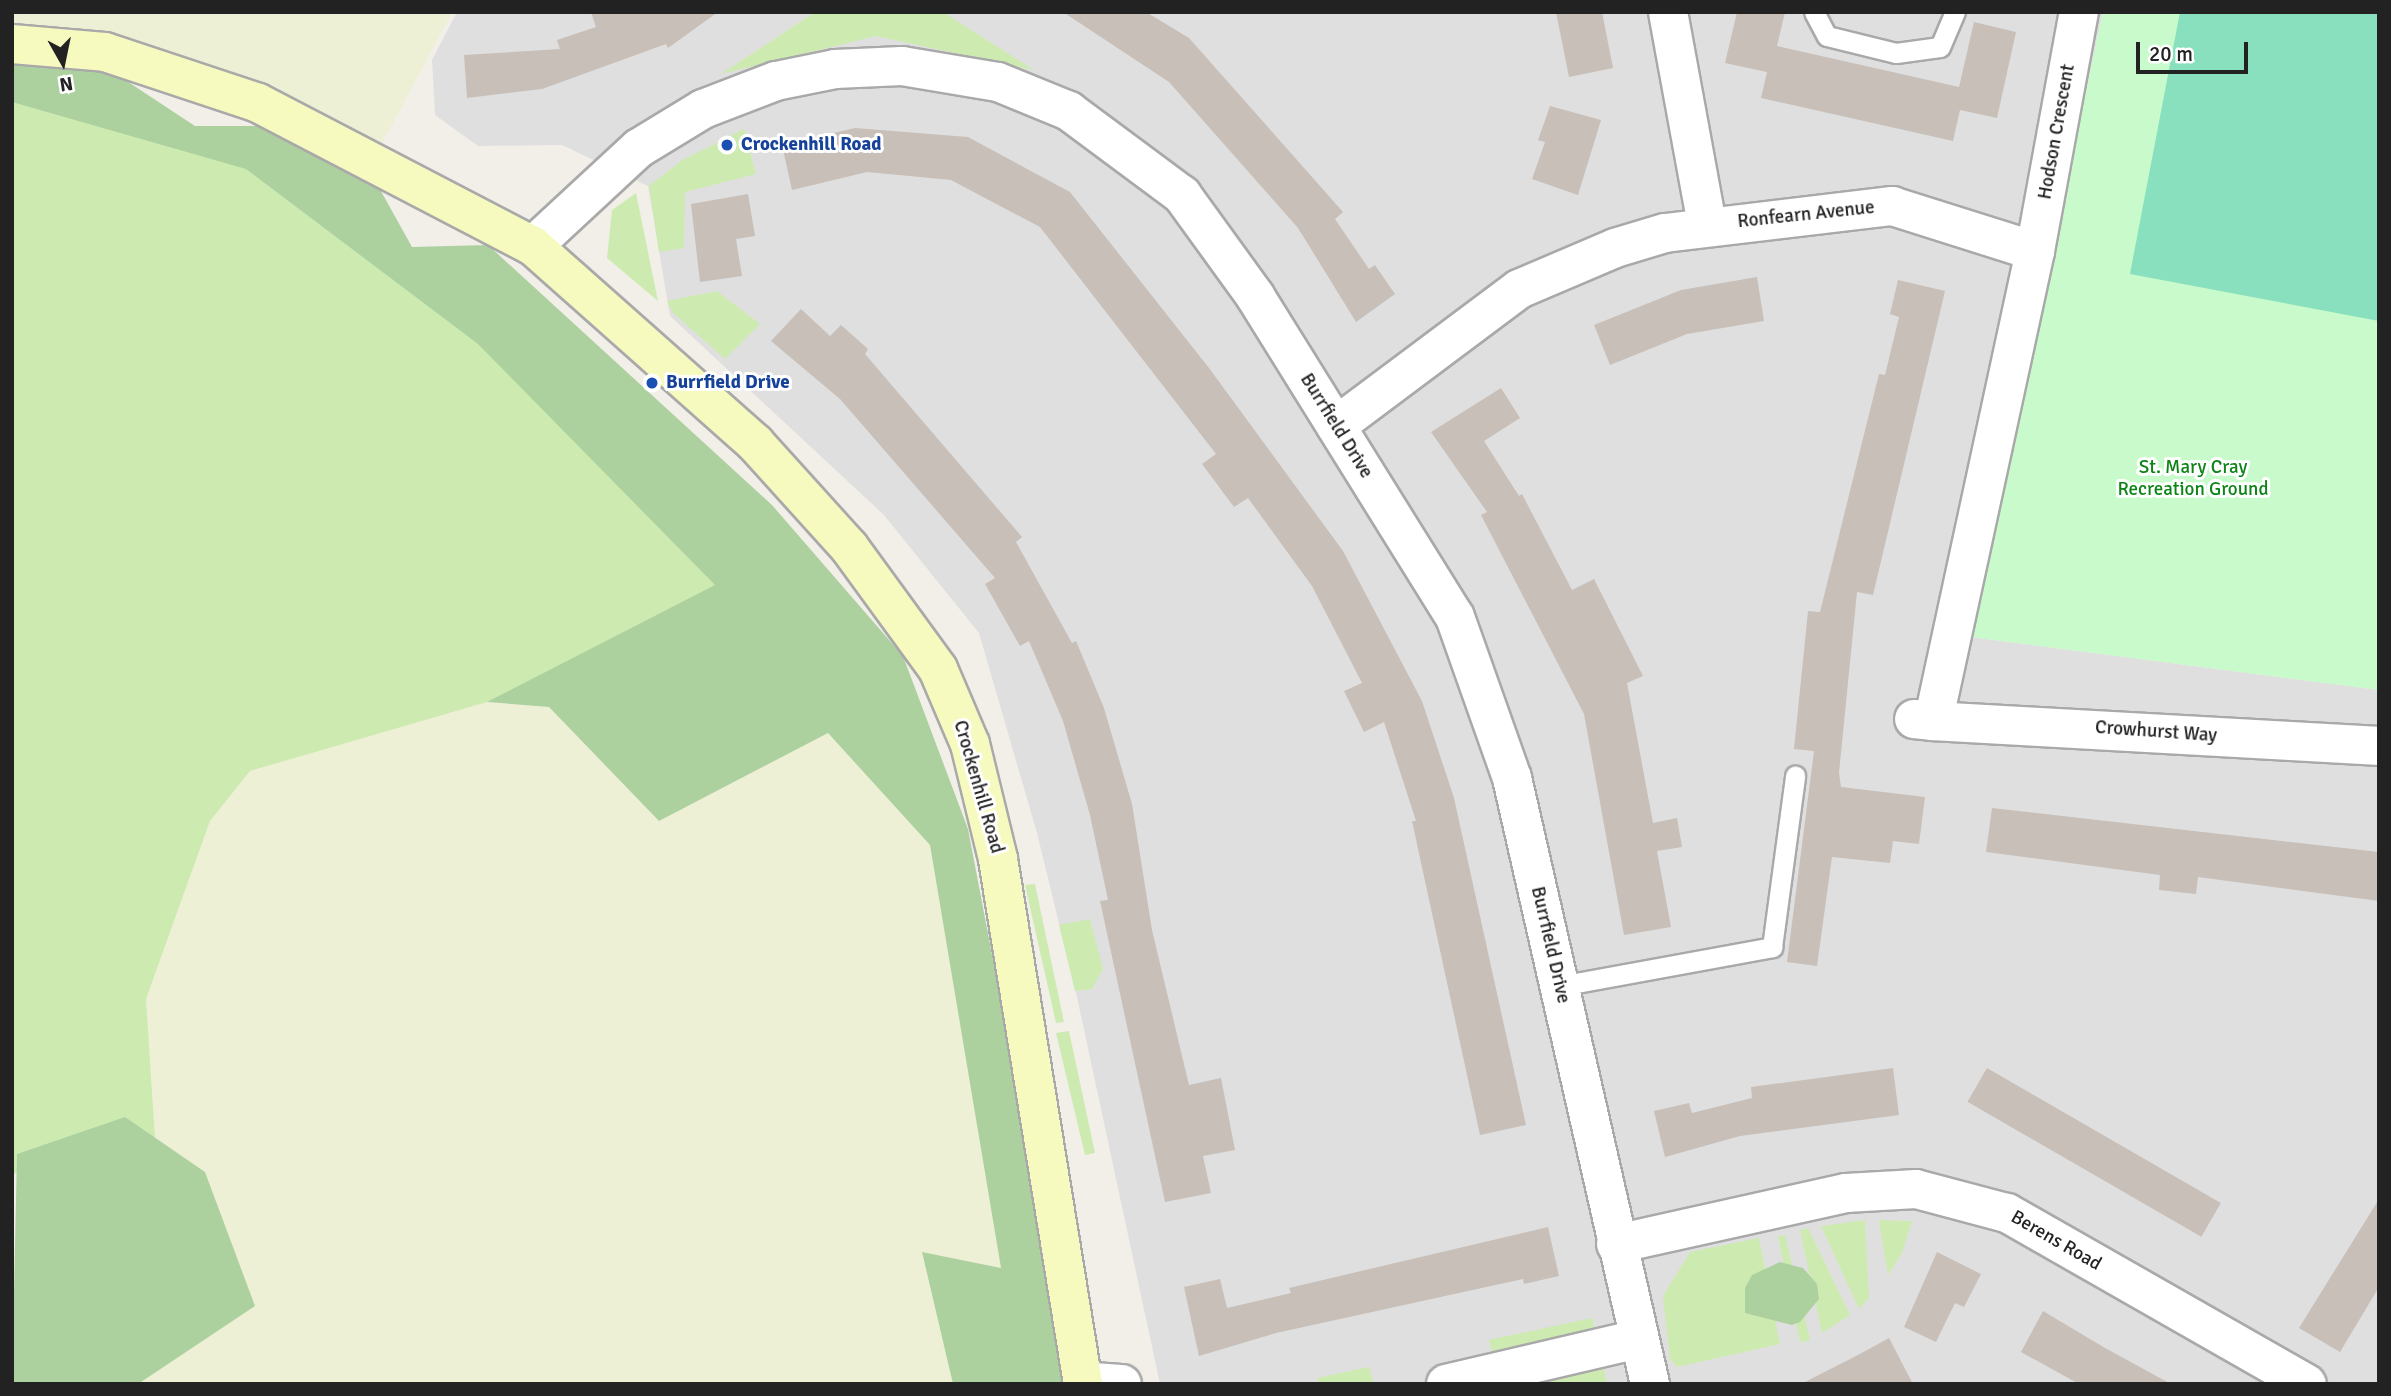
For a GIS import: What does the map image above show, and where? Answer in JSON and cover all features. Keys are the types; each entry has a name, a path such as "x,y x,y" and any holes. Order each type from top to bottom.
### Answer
{"main road":[{"name":"Crockenhill Road","path":"12,44 105,51 258,103 533,246 755,443 849,547 939,669 970,744 998,859 1082,1382"}],"street":[{"path":"1668,12 1707,225"},
{"name":"Hodson Crescent","path":"2035,251 2079,12"},
{"name":"Burrfield Drive","path":"533,246 639,148 703,109 776,80 835,69 902,66 998,82 1069,111 1182,195 1255,296 1455,617 1513,778 1616,1244 1650,1384"},
{"name":"Ronfearn Avenue","path":"1335,426 1519,289 1615,248 1707,225 1892,206 2035,251"},
{"name":"Crowhurst Way","path":"2035,251 1924,720 2379,746"},
{"name":"Berens Road","path":"1616,1244 1846,1193 1916,1189 2007,1213 2307,1384"},
{"path":"1446,1384 1638,1339"},
{"path":"1082,1382 1122,1384"}],"lane":[{"path":"1814,12 1827,36 1896,53 1940,47 1955,12"},
{"path":"1560,985 1772,947 1795,776"}],"shaded area":[{"path":"457,12 2103,12 1970,637 2379,690 2379,1384 1160,1384 1077,997 1037,833 979,633 884,515 670,316 648,186 562,145 478,146 435,115 432,60"}],"green space":[{"path":"12,12 452,12 374,159 12,40"},
{"path":"815,12 943,12 1034,70 876,36 721,74"},
{"name":"St. Mary Cray Recreation Ground","path":"2103,12 2379,12 2379,690 1970,637"},
{"path":"2180,12 2379,12 2379,321 2130,274"},
{"path":"12,55 107,68 195,126 284,126 372,175 412,247 488,245 772,505 903,656 968,829 1021,1106 1062,1384 953,1384 922,1252 1001,1268 930,845 828,733 659,821 549,707 487,702 715,585 478,344 246,169 12,102"},
{"path":"12,86 300,182 811,575 487,702 250,771 210,821 146,999 155,1138 12,1174"},
{"path":"744,129 756,174 685,192 684,248 659,252 649,186 681,161"},
{"path":"636,193 658,301 607,258 612,210"},
{"path":"717,291 760,324 725,359 673,313 667,301"},
{"path":"487,702 549,707 659,821 828,733 930,845 1001,1268 922,1252 953,1384 138,1384 145,1377 205,1172 155,1138 146,999 210,821 250,771 365,727"},
{"path":"1035,884 1064,1022 1056,1023 1025,885"},
{"path":"1090,919 1103,969 1092,989 1075,991 1059,925"},
{"path":"1069,1031 1095,1153 1085,1155 1056,1033"},
{"path":"125,1117 205,1172 255,1306 138,1384 12,1384 17,1154"},
{"path":"1865,1220 1869,1298 1859,1309 1821,1226"},
{"path":"1879,1220 1912,1221 1902,1253 1888,1275"},
{"path":"1808,1228 1850,1315 1822,1333 1800,1230"},
{"path":"1785,1235 1810,1340 1800,1342 1778,1236"},
{"path":"1759,1238 1780,1344 1677,1367 1670,1359 1663,1296 1690,1252"},
{"path":"1780,1262 1803,1268 1817,1284 1819,1299 1800,1322 1792,1325 1745,1313 1745,1288 1752,1275"},
{"path":"1592,1318 1597,1342 1494,1364 1489,1340"},
{"path":"1602,1361 1607,1384 1498,1384"},
{"path":"1369,1367 1374,1384 1319,1384 1317,1378"}],"building":[{"path":"591,12 718,12 668,48 666,44 542,89 467,98 464,55 560,49 557,40 596,27"},
{"path":"1063,12 1146,12 1189,38 1343,212 1335,219 1369,269 1375,265 1395,294 1356,322 1298,228 1169,82"},
{"path":"1556,12 1602,12 1613,68 1569,77"},
{"path":"1737,12 1785,12 1777,46 1959,87 1974,22 2016,32 1997,118 1960,110 1953,141 1761,98 1767,72 1725,63"},
{"path":"1550,106 1601,120 1578,195 1532,179 1545,142 1538,140"},
{"path":"855,128 968,137 1070,192 1209,368 1343,551 1422,701 1454,798 1526,1125 1480,1135 1412,821 1416,821 1384,722 1364,732 1344,691 1362,683 1312,586 1248,498 1234,507 1202,464 1216,454 1040,227 951,180 867,172 792,190 782,145"},
{"path":"748,194 755,236 736,239 742,276 700,282 691,204"},
{"path":"1757,277 1764,321 1687,334 1610,365 1594,325 1681,290"},
{"path":"1898,280 1945,291 1873,595 1857,592 1839,773 1841,787 1925,797 1919,844 1893,841 1890,863 1832,857 1817,966 1787,962 1814,751 1794,749 1808,611 1820,612 1879,374 1885,375 1899,317 1890,314"},
{"path":"801,309 830,336 841,325 868,349 865,354 1022,537 1016,542 1072,643 1076,641 1104,708 1132,804 1152,930 1189,1085 1221,1078 1235,1150 1203,1156 1211,1193 1165,1202 1100,901 1108,900 1090,815 1063,721 1029,641 1020,646 985,584 995,578 840,399 771,341"},
{"path":"1501,388 1520,418 1484,441 1519,496 1522,494 1572,590 1594,579 1643,676 1627,683 1653,823 1677,818 1682,847 1657,851 1671,927 1624,935 1584,714 1481,515 1487,512 1431,432"},
{"path":"1992,808 2379,852 2379,901 2198,877 2196,894 2159,890 2160,875 1986,852"},
{"path":"1893,1068 1899,1115 1740,1136 1665,1157 1654,1111 1689,1103 1692,1113 1752,1098 1751,1087"},
{"path":"1987,1068 2221,1203 2201,1237 1968,1102"},
{"path":"2379,1199 2379,1287 2340,1352 2299,1328"},
{"path":"1548,1227 1559,1276 1524,1284 1523,1279 1276,1333 1199,1356 1184,1287 1220,1279 1227,1308 1291,1293 1289,1288"},
{"path":"1937,1252 1981,1274 1964,1307 1955,1303 1936,1342 1904,1327"},
{"path":"2043,1311 2171,1384 2079,1384 2021,1352"},
{"path":"1889,1338 1913,1384 1801,1384 1858,1355"}],"place":[{"name":"Crockenhill Road","path":"727,145"},
{"name":"Burrfield Drive","path":"652,383"}]}
